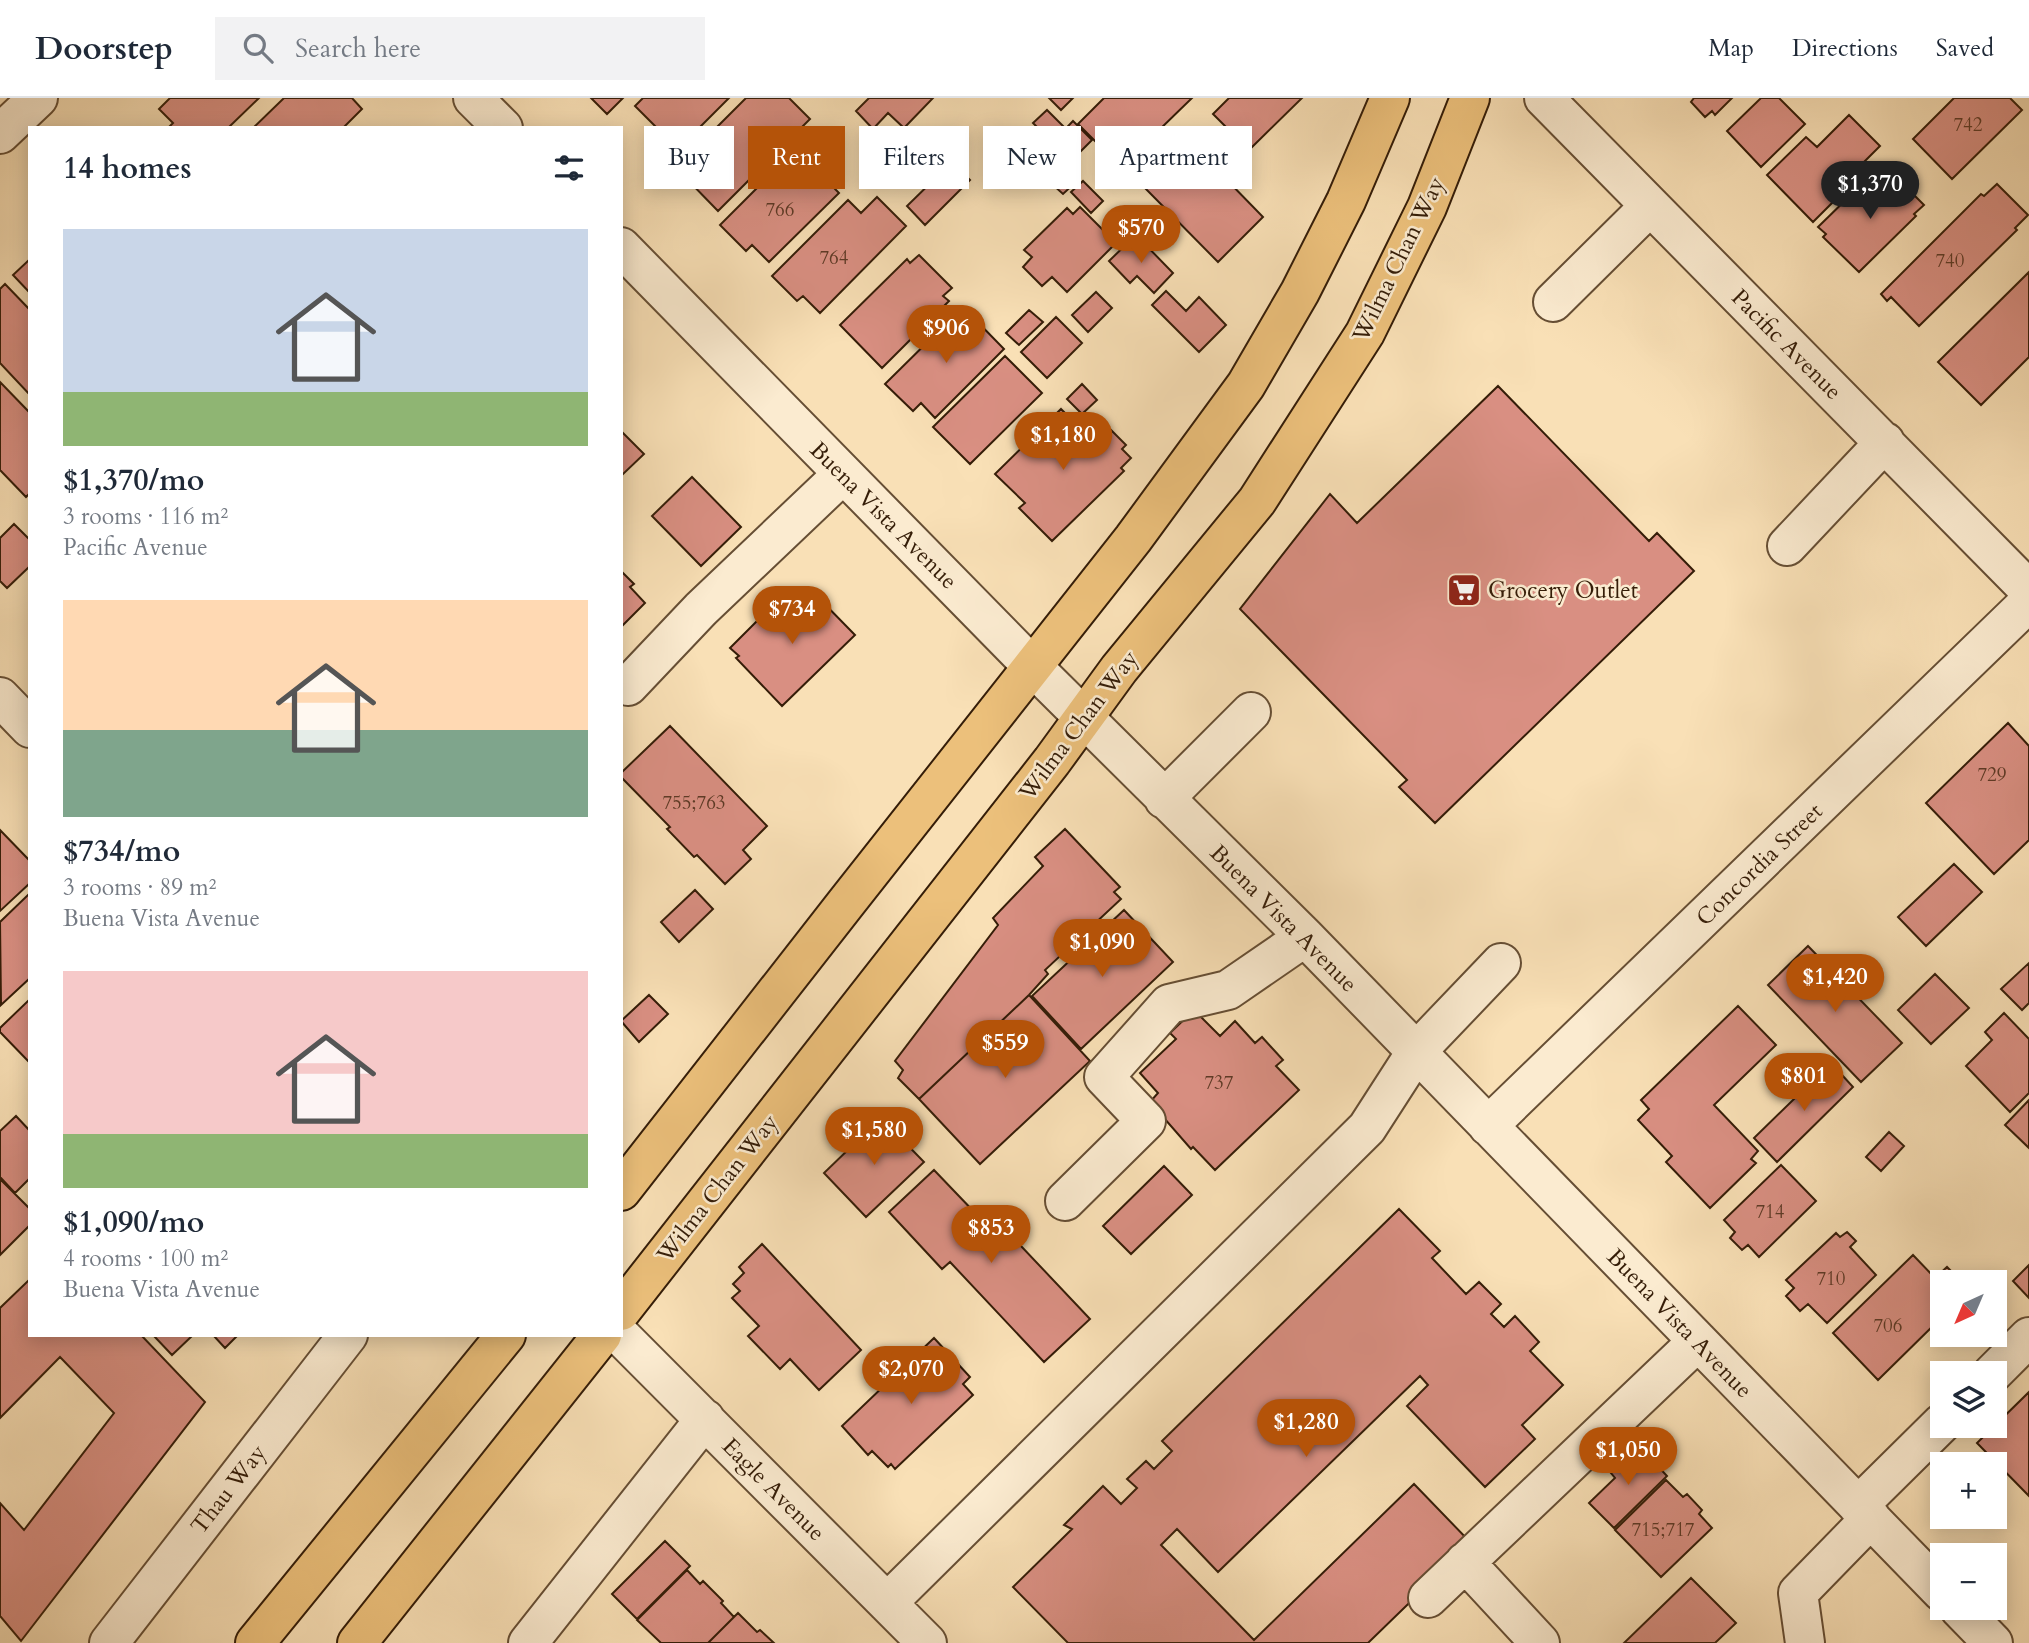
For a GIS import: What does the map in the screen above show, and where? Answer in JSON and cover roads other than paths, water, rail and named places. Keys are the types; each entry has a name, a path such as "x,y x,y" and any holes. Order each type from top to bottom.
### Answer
{"main road":[{"path":"623,1188 1158,507 1246,384 1300,292 1346,201 1390,98"},
{"name":"Wilma Chan Way","path":"623,1308 1119,669 1257,501 1364,333 1427,207 1471,98"},
{"path":"255,1643 504,1337"},
{"path":"357,1643 601,1337"}],"street":[{"path":"0,134 38,98"},
{"path":"473,98 501,126"},
{"name":"Pacific Avenue","path":"1544,98 2029,590"},
{"path":"1553,302 1649,207"},
{"name":"Buena Vista Avenue","path":"623,249 1083,718 1305,937 1930,1580"},
{"path":"1787,546 1885,442"},
{"path":"628,686 701,609 843,474"},
{"name":"Concordia Street","path":"1488,1126 2029,602"},
{"path":"0,697 28,726"},
{"path":"1164,799 1251,712"},
{"path":"1065,1201 1146,1121 1104,1077 1169,1004 1228,990 1305,937"},
{"path":"887,1603 1367,1128 1416,1052 1501,963"},
{"name":"Thau Way","path":"108,1643 346,1337"},
{"name":"Eagle Avenue","path":"622,1337 927,1643"},
{"path":"2005,1361 2029,1338"},
{"path":"1428,1598 1698,1341"},
{"path":"528,1643 705,1419"},
{"path":"1805,1643 1798,1593 1930,1437"},
{"path":"1465,1562 1540,1643"},
{"path":"1971,1620 1993,1643"}],"place":[{"name":"Grocery Outlet","path":"1464,590"}]}
